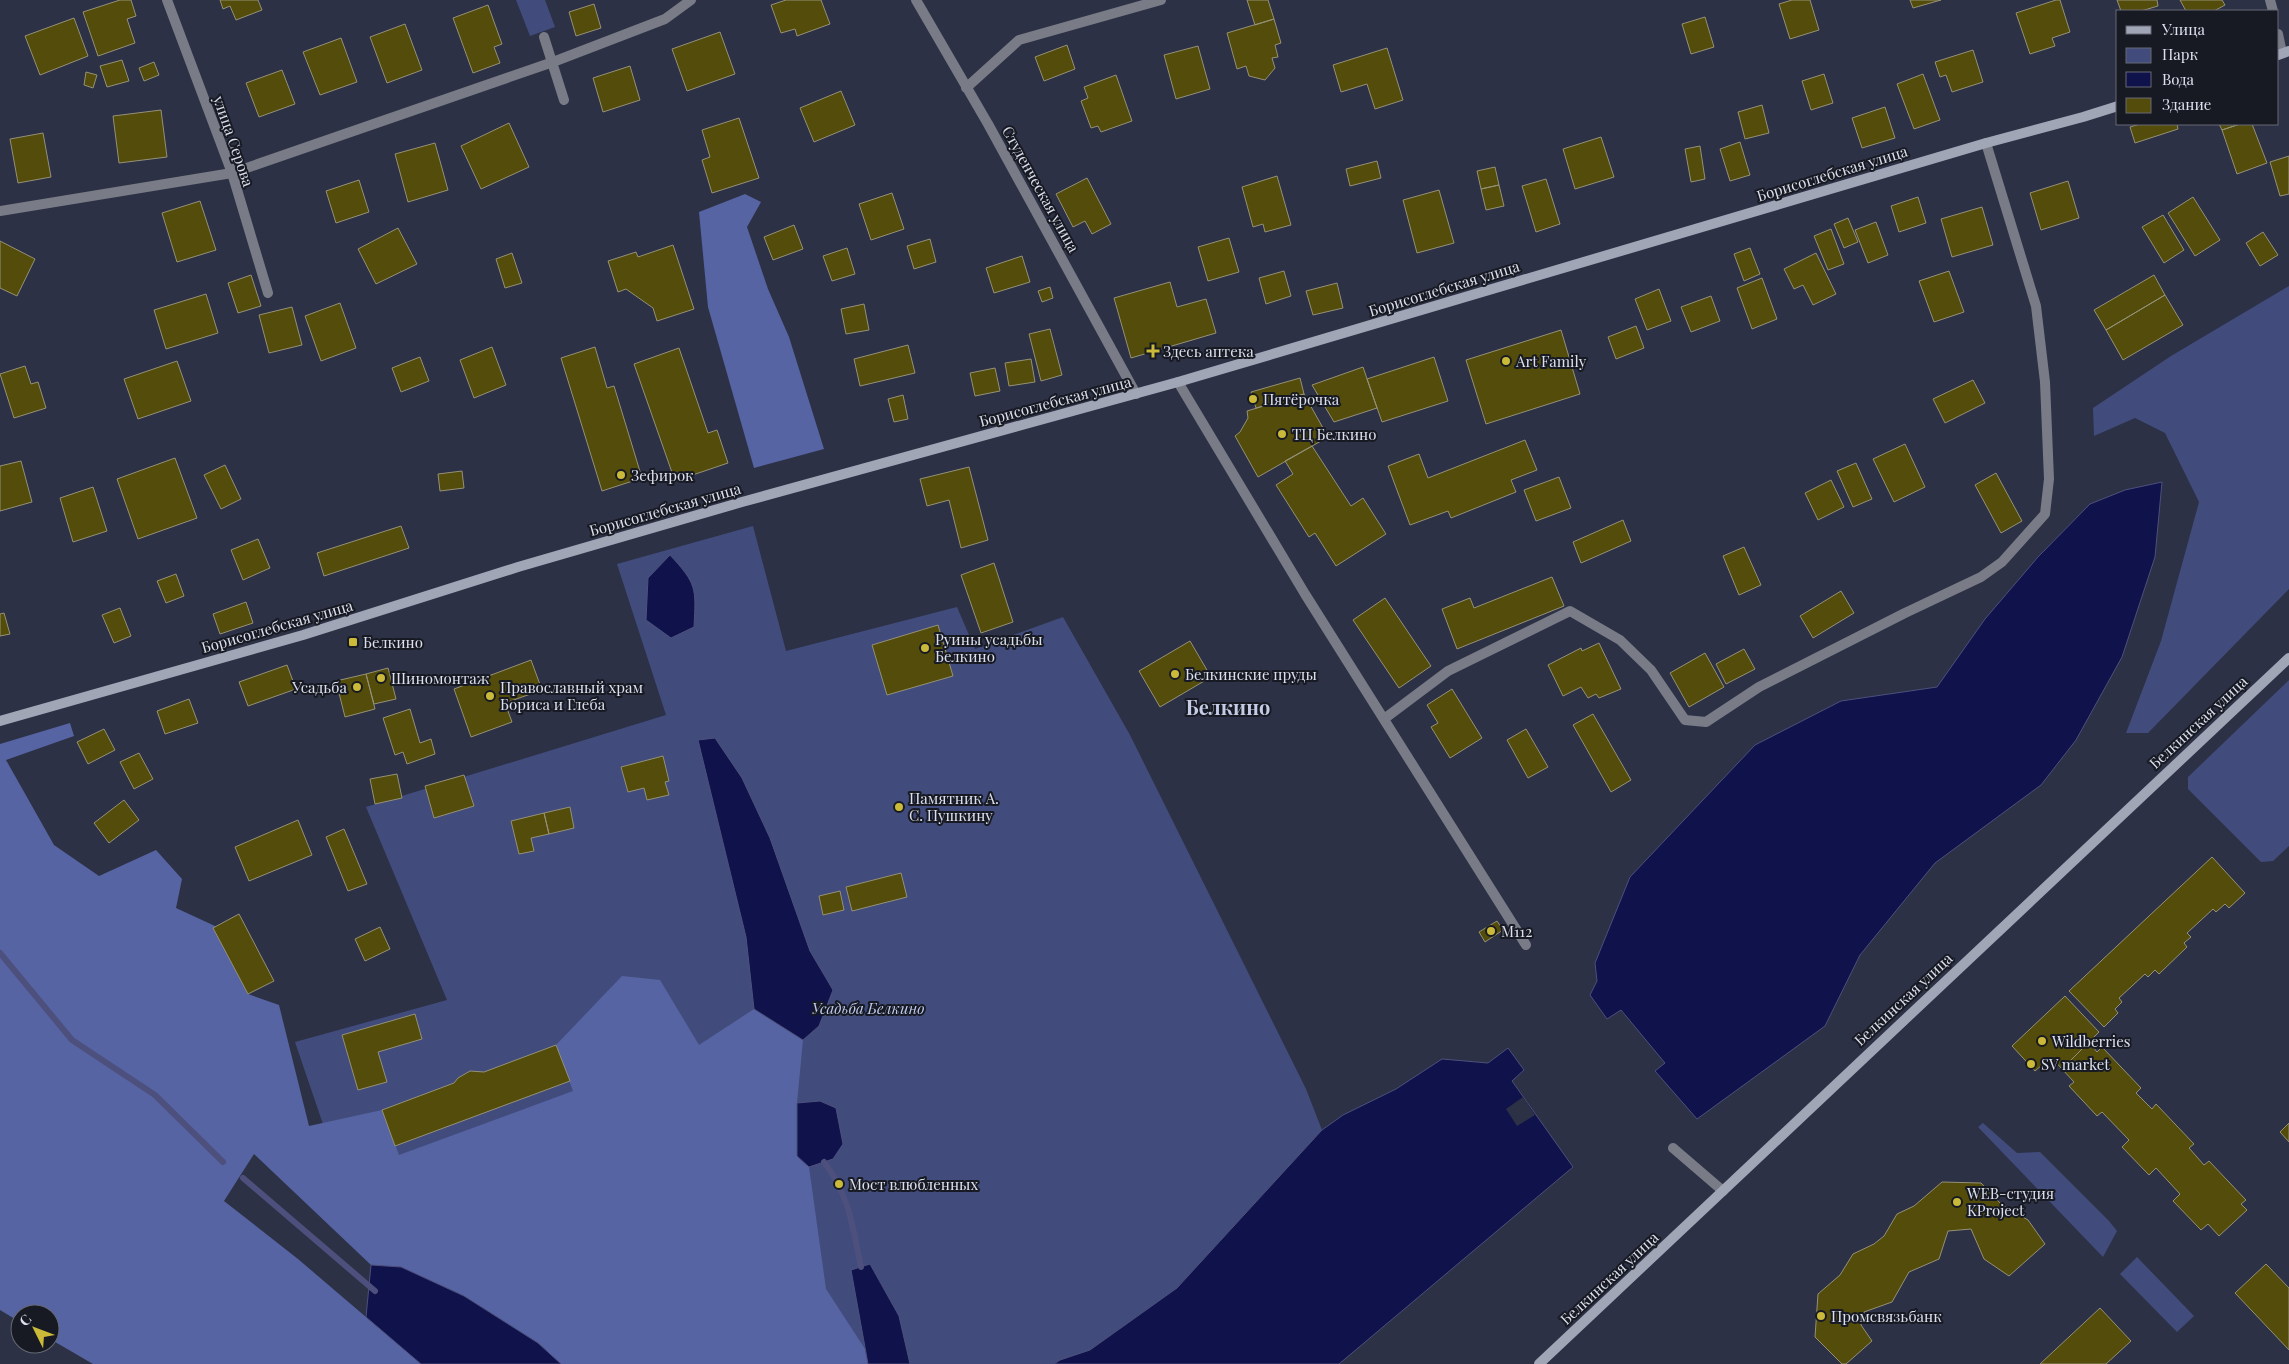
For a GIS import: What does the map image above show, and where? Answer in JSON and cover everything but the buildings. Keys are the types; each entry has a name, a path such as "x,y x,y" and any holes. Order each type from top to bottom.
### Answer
{"street":[{"name":"улица Серова","path":"167,0 232,173 268,293"},
{"path":"0,211 232,173 553,62 665,19 691,0"},
{"name":"Студенческая улица","path":"916,0 993,133 1136,394"},
{"path":"966,88 1019,40 1161,0"},
{"path":"544,37 564,100"},
{"path":"2279,38 2283,53"},
{"name":"Борисоглебская улица","path":"0,721 303,635 518,567 742,502 1178,382 1986,143 2116,107"},
{"path":"1384,719 1448,671 1570,611 1620,640 1651,670 1685,720 1706,722 1759,687 1981,577 2002,562 2045,514 2049,480 2045,382 2036,306 1986,143"},
{"path":"1178,382 1305,594 1526,945"},
{"name":"Белкинская улица","path":"1540,1364 2289,658"},
{"path":"1673,1148 1723,1192"}],"green space":[{"path":"516,0 545,0 555,27 530,36"},
{"path":"2289,286 2289,589 2148,733 2126,733 2161,641 2199,502 2165,433 2135,418 2094,436 2093,408 2171,356"},
{"name":"Усадьба Белкино","path":"753,526 786,651 957,607 975,649 1063,617 1130,735 1306,1089 1322,1130 1177,1288 1090,1350 1060,1360 1054,1364 561,1364 538,1343 464,1296 401,1267 371,1265 295,1042 447,1000 366,807 666,715 617,564"},
{"path":"2289,680 2289,846 2273,861 2261,862 2188,789 2188,777"},
{"path":"1983,1123 2017,1153 2040,1152 2109,1221 2117,1231 2103,1257 1978,1127"},
{"path":"2137,1257 2194,1316 2177,1332 2120,1274"}],"shaded area":[{"path":"745,194 761,202 747,227 768,289 789,337 824,449 754,468 708,307 699,212"},
{"path":"70,723 74,736 6,760 54,845 99,876 156,850 182,879 176,908 215,926 248,994 279,1005 309,1126 382,1110 399,1155 573,1091 556,1045 622,976 660,980 699,1045 754,1009 803,1040 797,1103 797,1156 809,1167 826,1289 867,1352 868,1364 561,1364 538,1343 464,1296 401,1267 371,1265 254,1154 224,1201 298,1259 421,1364 93,1364 60,1345 60,1304 10,1304 10,1316 0,1310 0,744"}],"water":[{"path":"2162,482 2155,557 2122,657 2076,740 2041,785 1935,863 1860,955 1825,1026 1697,1119 1655,1071 1665,1063 1621,1010 1607,1019 1590,995 1597,981 1595,963 1630,877 1755,745 1841,701 1937,687 1985,619 2038,557 2090,504 2125,490"},
{"path":"670,555 690,580 695,603 694,627 671,638 646,620 648,578"},
{"path":"715,738 742,778 770,838 810,951 833,990 819,1026 803,1040 754,1009 746,937 698,740"},
{"path":"1508,1048 1524,1070 1512,1081 1573,1167 1339,1364 1054,1364 1060,1360 1090,1350 1177,1288 1322,1130 1343,1115 1396,1089 1442,1059 1488,1063"},
{"path":"820,1101 836,1108 843,1144 833,1159 809,1167 797,1156 797,1103"},
{"path":"870,1264 899,1316 910,1364 868,1364 851,1270"},
{"path":"371,1265 401,1267 464,1296 538,1343 561,1364 421,1364 366,1317"}],"pier":[{"path":"1523,1097 1535,1115 1517,1126 1506,1109"}],"waterway":[{"path":"0,953 72,1040 155,1095 223,1162"},
{"path":"824,1162 845,1199 861,1267"},
{"path":"243,1178 375,1291"}],"place":[{"name":"Здесь аптека","path":"1153,351"},
{"name":"Art Family","path":"1506,361"},
{"name":"Пятёрочка","path":"1253,399"},
{"name":"ТЦ Белкино","path":"1282,434"},
{"name":"Зефирок","path":"621,475"},
{"name":"Белкино","path":"353,642"},
{"name":"Руины усадьбы Белкино","path":"925,648"},
{"name":"Белкинские пруды","path":"1175,674"},
{"name":"Шиномонтаж","path":"381,678"},
{"name":"Усадьба","path":"357,687"},
{"name":"Православный храм Бориса и Глеба","path":"490,696"},
{"name":"Памятник А. С. Пушкину","path":"899,807"},
{"name":"М112","path":"1491,931"},
{"name":"Wildberries","path":"2042,1041"},
{"name":"SV market","path":"2031,1064"},
{"name":"Мост влюбленных","path":"839,1184"},
{"name":"WEB-студия KProject","path":"1957,1202"},
{"name":"Промсвязьбанк","path":"1821,1316"}],"district":[{"name":"Белкино","path":"1228,706"}]}
